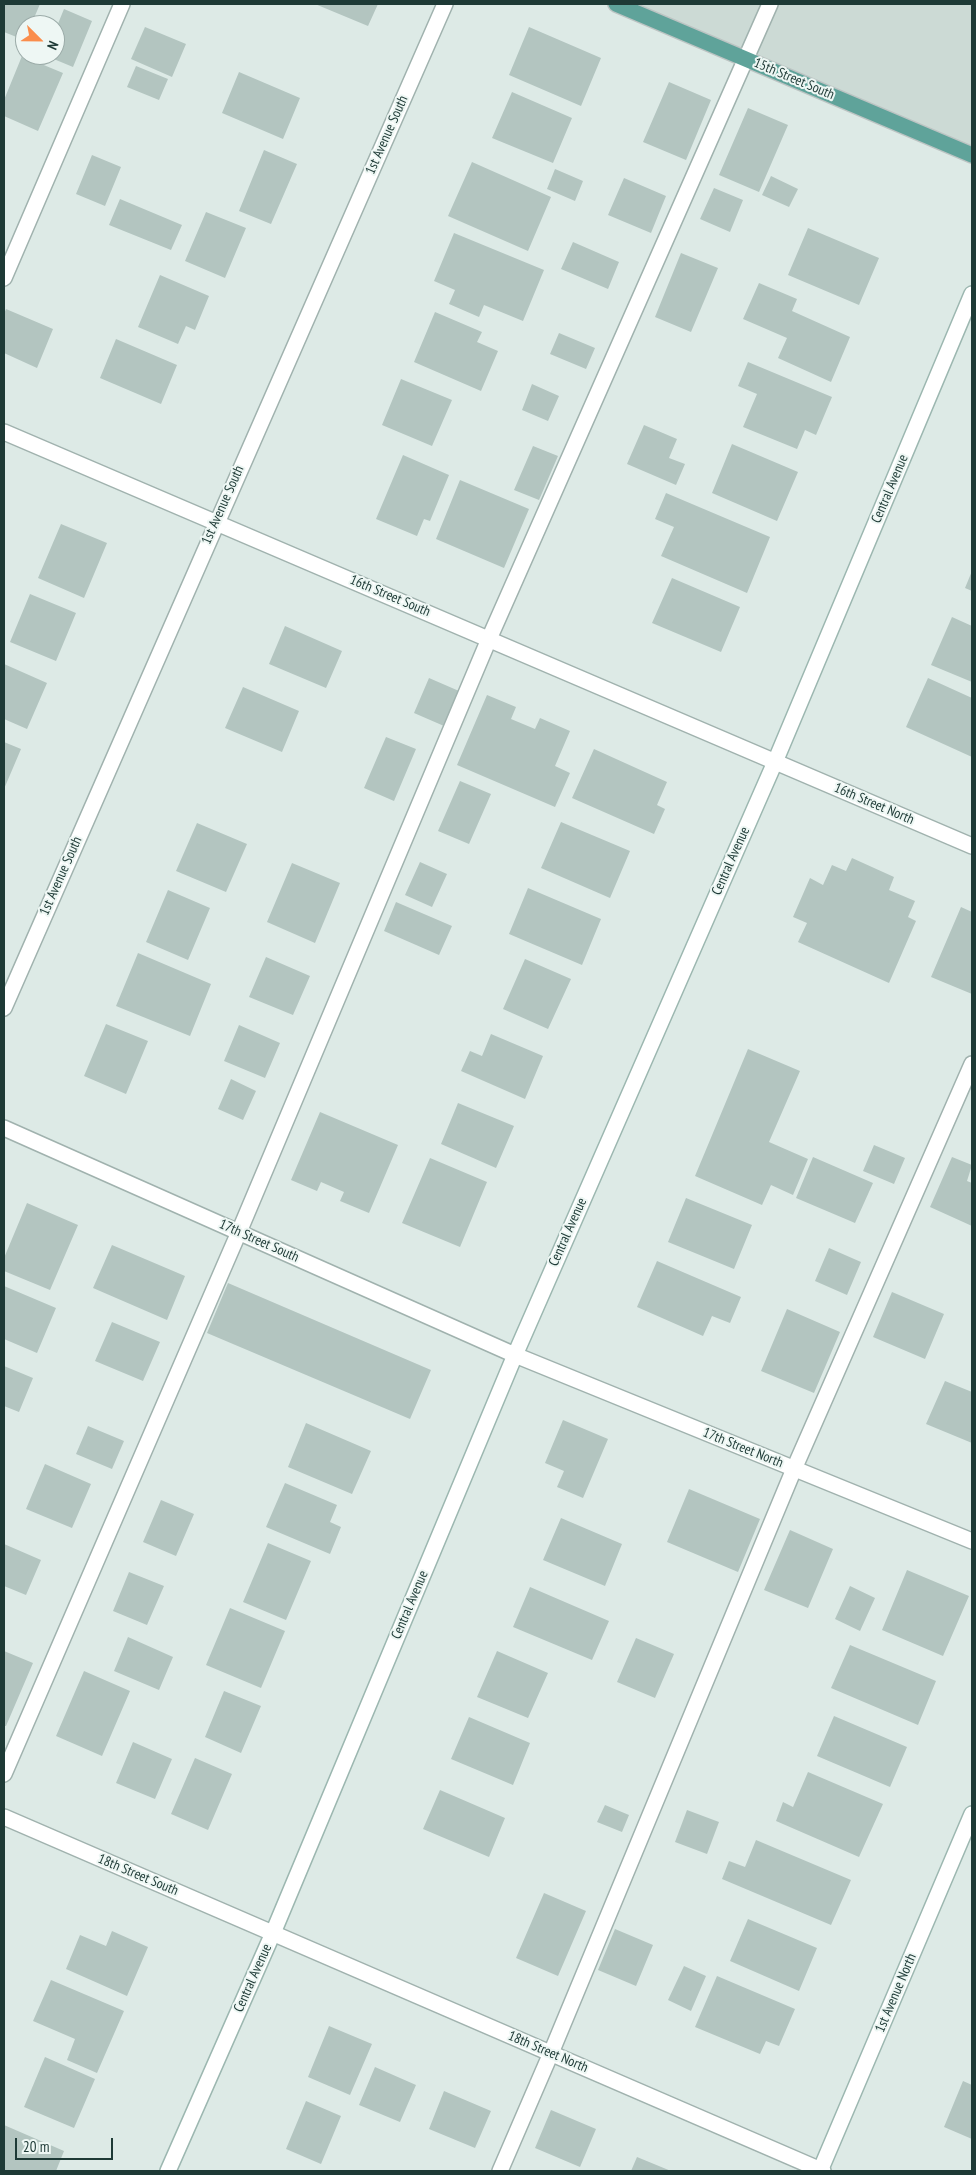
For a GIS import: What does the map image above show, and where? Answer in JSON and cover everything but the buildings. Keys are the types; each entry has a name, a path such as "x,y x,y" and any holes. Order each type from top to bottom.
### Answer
{"main road":[{"name":"15th Street South","path":"616,4 972,155"}],"street":[{"path":"4,278 122,4"},
{"name":"1st Avenue South","path":"4,1008 216,521 445,4"},
{"path":"4,1774 239,1232 489,639 770,4"},
{"name":"Central Avenue","path":"168,2171 273,1933 515,1355 775,762 972,294"},
{"name":"16th Street South","path":"4,432 216,521 775,762"},
{"name":"16th Street North","path":"775,762 972,846"},
{"path":"500,2171 551,2054 794,1469 972,1064"},
{"name":"17th Street South","path":"4,1128 515,1355"},
{"name":"17th Street North","path":"515,1355 972,1542"},
{"name":"1st Avenue North","path":"821,2171 972,1814"},
{"name":"18th Street South","path":"4,1817 273,1933"},
{"name":"18th Street North","path":"273,1933 821,2171"}],"shaded area":[{"path":"616,4 972,4 972,155"}]}
